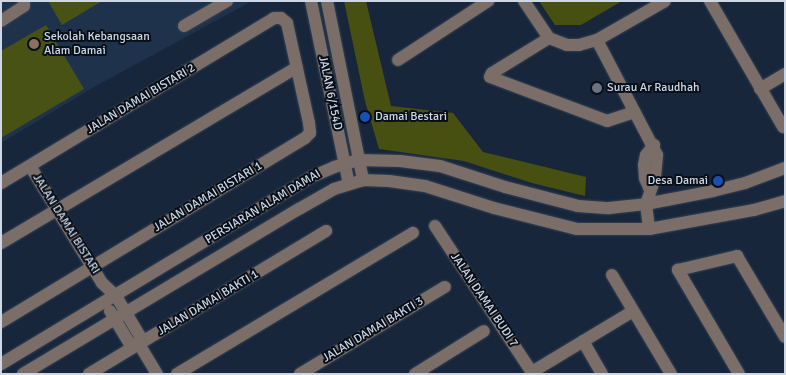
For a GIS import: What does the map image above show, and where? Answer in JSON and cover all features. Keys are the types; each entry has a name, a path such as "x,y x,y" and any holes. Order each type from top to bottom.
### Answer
{"street":[{"path":"1,21 24,6 24,1"},
{"path":"184,26 226,1"},
{"name":"JALAN 6/154D","path":"311,1 341,162 349,184"},
{"name":"JALAN 6/154D","path":"327,1 361,156 363,180"},
{"path":"398,60 488,1"},
{"path":"524,1 549,38 567,45 579,45 596,40 665,1"},
{"path":"710,1 783,127"},
{"name":"JALAN DAMAI BISTARI 2","path":"1,183 274,18 281,18"},
{"name":"JALAN DAMAI BISTARI 1","path":"1,322 305,138 310,133 287,23 281,18"},
{"path":"549,38 492,73 490,77 607,121 635,112"},
{"path":"596,40 654,145 657,155 655,178 646,204 649,229"},
{"path":"1,243 297,67"},
{"path":"760,88 785,74"},
{"name":"PERSIARAN ALAM DAMAI","path":"1,364 311,177 341,162 361,156 440,166 505,187 578,206 609,208 646,204 745,183 785,168"},
{"name":"JALAN DAMAI BISTARI","path":"30,166 110,299"},
{"name":"PERSIARAN ALAM DAMAI","path":"23,374 334,189 363,180 426,186 494,208 577,229 649,229 754,210 785,201"},
{"name":"JALAN DAMAI BUDI 7","path":"435,226 532,373"},
{"name":"JALAN DAMAI BAKTI 1","path":"89,374 326,231"},
{"path":"177,374 413,233"},
{"path":"739,374 678,270 737,256 785,337"},
{"path":"612,274 671,374"},
{"name":"JALAN DAMAI BAKTI 3","path":"300,374 446,287"},
{"path":"110,299 120,315 130,344 139,344 157,374"},
{"path":"532,373 633,311"},
{"path":"414,374 484,331"},
{"path":"583,341 602,374"}],"shaded area":[{"path":"1,1 252,1 94,87 1,143"}],"green space":[{"path":"48,1 102,1 62,25"},
{"path":"344,1 366,1 391,106 453,113 483,152 586,177 585,196 532,183 464,161 379,149 365,101"},
{"path":"539,1 622,1 581,25 555,25"},
{"name":"Sekolah Kebangsaan Alam Damai","path":"46,25 84,89 1,138 1,51"}],"place":[{"name":"Sekolah Kebangsaan Alam Damai","path":"34,44"},
{"name":"Surau Ar Raudhah","path":"597,88"},
{"name":"Damai Bestari","path":"365,117"},
{"name":"Desa Damai","path":"718,181"}]}
